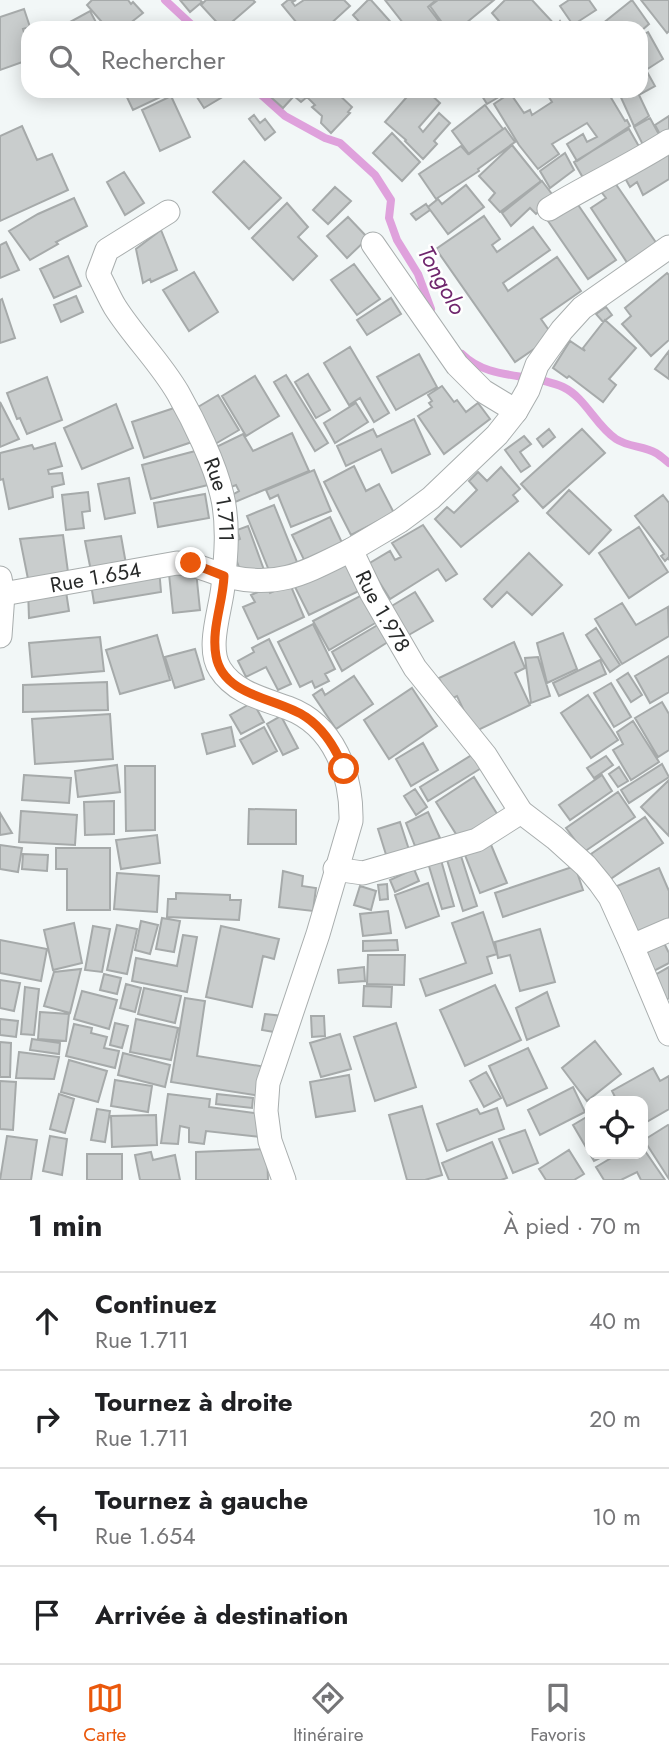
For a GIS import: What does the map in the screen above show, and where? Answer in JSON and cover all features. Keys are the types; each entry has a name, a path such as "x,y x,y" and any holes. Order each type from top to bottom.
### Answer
{"street":[{"path":"548,209 583,188 620,171 669,141"},
{"name":"Rue 1.711","path":"167,212 107,250 98,274 114,306 178,392 213,465 222,494 233,577 215,637 219,669 246,693 291,709 307,718 324,733 337,751 344,769 351,803 346,870 318,934 268,1083 266,1111 270,1142 284,1180"},
{"path":"373,244 457,365 482,391 516,411"},
{"name":"Rue 1.978","path":"669,247 582,308 537,365 528,390 497,435 431,498 400,521 351,550 372,594 415,668 485,755 521,813 555,838 586,866 610,897 669,1034"},
{"path":"233,577 265,582 282,579 351,550"},
{"name":"Rue 1.654","path":"0,636 1,586 167,563 191,563 233,577"},
{"path":"346,870 477,840 521,813"},
{"path":"632,946 669,930"}],"building":[{"path":"92,0 128,0 143,13 133,21 101,21 87,5"},
{"path":"180,0 200,0 202,2 190,12"},
{"path":"206,0 255,2 233,21 216,21 201,5"},
{"path":"288,0 296,0 292,2 295,6 304,0 344,0 350,6 334,21 295,21 282,5"},
{"path":"371,0 390,21 359,21 353,15"},
{"path":"385,0 436,0 428,7 439,21 402,21"},
{"path":"438,0 494,0 468,21 441,21 430,6"},
{"path":"505,0 532,0 551,21 499,21 492,13"},
{"path":"569,0 589,0 596,10 579,21 570,21 560,6"},
{"path":"632,0 647,21 606,21"},
{"path":"641,0 669,0 667,33"},
{"path":"24,9 28,21 21,21 21,62 0,70 0,17"},
{"path":"90,11 95,21 72,21"},
{"path":"648,32 663,59 648,69"},
{"path":"648,74 655,86 648,90"},
{"path":"127,98 158,98 133,110"},
{"path":"172,98 190,137 160,151 142,110"},
{"path":"198,98 221,98 204,108"},
{"path":"272,98 292,98 283,108"},
{"path":"308,98 342,98 352,107 348,112 350,113 331,133 321,123 322,116 312,107 315,105"},
{"path":"406,98 435,98 440,103 419,127 423,132 439,113 450,123 434,141 437,144 423,159 385,122"},
{"path":"483,98 497,98 487,104"},
{"path":"503,98 514,98 524,113 530,110 532,115 552,102 549,98 611,98 630,126 577,161 567,144 583,134 587,142 597,137 587,123 552,144 559,154 538,169 519,145 494,104"},
{"path":"621,98 640,98 649,116 634,126"},
{"path":"485,105 503,129 469,154 452,131"},
{"path":"254,115 260,123 265,119 275,132 265,140 249,119"},
{"path":"669,116 669,138 664,142 655,125"},
{"path":"650,118 662,140 645,149 634,127"},
{"path":"22,126 37,160 52,154 68,190 0,221 0,136"},
{"path":"505,128 515,142 478,169 479,171 436,199 419,174 461,146 468,154"},
{"path":"629,129 641,150 586,183 574,162"},
{"path":"392,133 420,162 402,181 373,153"},
{"path":"512,145 541,181 500,212 489,200 495,193 479,176"},
{"path":"669,151 669,179 643,195 637,182 630,187 625,178"},
{"path":"565,153 574,170 550,188 540,171"},
{"path":"244,161 281,198 249,229 213,192"},
{"path":"124,172 144,203 125,215 107,182"},
{"path":"613,180 657,244 628,264 591,208 606,198 599,189"},
{"path":"542,181 555,198 536,214 530,208 511,226 502,213"},
{"path":"466,185 484,207 448,234 428,207 438,199 442,204"},
{"path":"335,187 351,201 328,224 313,210"},
{"path":"74,198 87,226 56,242 58,244 30,260 9,231"},
{"path":"574,199 616,260 588,279 546,218"},
{"path":"287,203 308,227 298,237 317,256 293,280 252,238"},
{"path":"426,204 430,210 416,220 411,214"},
{"path":"484,216 500,239 492,245 497,252 533,227 550,250 503,283 508,291 557,257 581,291 541,319 553,336 515,362 436,249"},
{"path":"348,217 368,238 347,258 327,236"},
{"path":"161,230 177,270 143,283 136,249"},
{"path":"6,242 19,270 0,278 0,245"},
{"path":"68,256 81,286 54,298 40,269"},
{"path":"354,264 380,299 357,315 331,280"},
{"path":"194,272 218,312 189,331 163,290"},
{"path":"667,273 669,340 651,356 622,324 631,316 625,308"},
{"path":"76,296 83,312 61,322 54,305"},
{"path":"391,298 401,314 367,335 357,320"},
{"path":"2,299 15,338 0,343 0,300"},
{"path":"606,307 612,315 603,322 596,314"},
{"path":"605,320 636,348 609,379 616,385 603,402 569,376 567,378 553,368 570,341 585,351 583,348"},
{"path":"350,347 389,413 374,422 360,398 349,405 324,363"},
{"path":"669,351 669,379 655,369"},
{"path":"419,354 437,387 396,410 377,377"},
{"path":"308,374 330,410 316,418 295,382"},
{"path":"286,375 328,443 315,451 274,382"},
{"path":"255,376 279,416 246,436 222,396"},
{"path":"47,377 62,420 27,434 20,418 17,419 7,393"},
{"path":"442,386 466,412 478,403 490,419 444,454 418,416 432,407 428,395"},
{"path":"218,395 239,430 210,447 188,413"},
{"path":"0,402 19,439 0,447"},
{"path":"356,403 368,422 335,443 324,423"},
{"path":"116,404 133,448 82,469 64,428"},
{"path":"183,405 195,441 144,458 132,422"},
{"path":"414,419 430,454 392,473 381,449 346,466 337,446 373,429 377,437"},
{"path":"549,429 555,437 543,447 537,439"},
{"path":"582,429 605,453 543,508 521,484"},
{"path":"292,433 309,471 228,505 225,499 239,491 236,485 226,489 208,451 243,434 253,451"},
{"path":"524,436 531,444 520,452 530,466 521,472 505,450"},
{"path":"55,443 62,466 48,470 49,474 62,473 64,484 52,487 53,497 9,509 3,479 0,480 0,453 32,445 34,449"},
{"path":"199,450 208,485 151,499 142,465"},
{"path":"354,466 366,491 379,484 394,513 351,535 324,482"},
{"path":"501,467 520,489 513,495 518,501 461,547 435,519 447,507 454,513 477,490 469,481 478,472 487,481"},
{"path":"314,470 331,511 291,527 278,495 270,499 266,490"},
{"path":"129,478 135,513 105,519 98,484"},
{"path":"569,490 611,530 589,554 547,513"},
{"path":"88,492 90,511 82,512 84,528 66,530 62,495"},
{"path":"205,494 209,518 158,527 154,503"},
{"path":"663,495 669,503 669,560 668,558 665,561 661,556 664,554 635,516"},
{"path":"274,505 299,567 272,578 247,516"},
{"path":"330,517 344,547 307,566 292,535"},
{"path":"423,525 457,574 446,581 438,569 390,599 368,564 390,551 395,560 401,557 392,543"},
{"path":"248,526 264,570 243,578 230,543 240,539 237,530"},
{"path":"639,527 668,572 629,598 599,553"},
{"path":"63,535 68,572 28,579 20,539"},
{"path":"121,536 126,564 91,571 85,541"},
{"path":"529,553 562,585 532,615 507,592 492,607 484,599"},
{"path":"347,556 363,589 309,615 293,583"},
{"path":"159,568 161,592 94,603 90,578"},
{"path":"196,571 200,610 173,613 169,574"},
{"path":"290,584 304,617 258,639 243,607 255,602 251,595 268,588 270,593"},
{"path":"65,585 69,611 29,618 28,590"},
{"path":"415,592 433,621 407,636 390,607"},
{"path":"362,595 377,622 329,650 313,621"},
{"path":"622,603 636,625 668,607 669,636 622,664 595,619"},
{"path":"381,623 391,640 342,671 332,652"},
{"path":"313,624 335,669 325,674 329,681 315,688 312,681 300,687 278,642"},
{"path":"596,628 620,665 610,672 586,635"},
{"path":"563,633 577,669 547,683 537,643"},
{"path":"157,635 170,680 120,694 106,650"},
{"path":"100,637 104,671 32,677 29,643"},
{"path":"269,639 291,684 278,690 266,667 246,677 238,661 254,652 252,648"},
{"path":"514,642 525,668 515,673 530,705 474,732 457,696 449,700 439,678"},
{"path":"195,649 204,679 175,688 165,657"},
{"path":"669,656 669,692 650,703 635,676"},
{"path":"538,657 550,696 531,703 525,658"},
{"path":"600,660 606,674 559,696 553,683"},
{"path":"628,673 642,695 631,702 617,680"},
{"path":"354,676 373,704 336,729 313,695 322,689 325,695"},
{"path":"107,682 108,710 23,712 23,685"},
{"path":"611,683 631,717 614,727 594,693"},
{"path":"412,688 437,726 389,759 364,720"},
{"path":"588,695 618,740 591,758 561,713"},
{"path":"253,702 264,722 241,734 230,715"},
{"path":"662,702 669,714 669,750 658,757 635,718"},
{"path":"110,714 113,759 35,764 32,719"},
{"path":"281,716 298,748 283,755 267,724"},
{"path":"633,721 659,762 631,780 613,750 623,744 617,732"},
{"path":"231,727 235,746 207,754 202,734"},
{"path":"264,727 277,751 253,764 240,740"},
{"path":"423,743 438,770 411,786 396,759"},
{"path":"475,753 483,767 428,801 420,787"},
{"path":"606,756 613,765 594,778 587,768"},
{"path":"662,764 669,777 629,803 621,790"},
{"path":"117,765 120,792 78,797 75,771"},
{"path":"125,766 155,766 155,830 126,831"},
{"path":"619,767 628,781 618,787 609,774"},
{"path":"24,775 71,778 69,803 22,800"},
{"path":"602,775 612,791 570,820 559,805"},
{"path":"474,777 499,817 461,842 436,802"},
{"path":"669,780 669,836 641,807"},
{"path":"415,789 427,807 416,815 404,796"},
{"path":"618,792 635,817 584,852 566,828"},
{"path":"114,801 114,834 85,835 84,802"},
{"path":"249,809 296,810 296,844 248,844"},
{"path":"21,811 77,815 75,845 19,842"},
{"path":"428,812 440,838 415,846 406,823"},
{"path":"0,813 12,833 0,835"},
{"path":"645,817 663,843 609,880 591,854"},
{"path":"400,822 410,853 388,861 378,829"},
{"path":"157,835 160,863 121,869 116,840"},
{"path":"489,840 507,883 480,893 463,850"},
{"path":"0,845 22,848 18,872 0,869"},
{"path":"56,848 110,848 110,910 67,910 67,869 56,869"},
{"path":"23,854 48,855 47,871 22,869"},
{"path":"461,856 477,906 463,911 447,860"},
{"path":"441,860 454,906 442,909 428,863"},
{"path":"575,866 583,890 503,917 495,893"},
{"path":"659,868 669,891 669,924 640,938 617,886"},
{"path":"414,869 419,881 395,892 390,880"},
{"path":"283,871 303,876 302,886 316,888 313,911 279,907"},
{"path":"117,873 159,876 157,912 114,909"},
{"path":"428,883 439,916 406,928 395,895"},
{"path":"387,884 388,899 380,900 378,885"},
{"path":"360,886 376,891 371,910 354,905"},
{"path":"176,893 230,895 230,900 241,900 239,920 167,917 168,899 176,899"},
{"path":"388,911 391,933 363,936 360,914"},
{"path":"483,912 497,954 487,957 492,973 426,996 420,979 466,963 452,923"},
{"path":"162,918 180,921 174,952 156,949"},
{"path":"141,921 158,925 150,954 135,950"},
{"path":"74,923 82,963 53,970 44,930"},
{"path":"117,925 137,929 127,974 107,970"},
{"path":"93,926 110,929 102,972 85,970"},
{"path":"221,926 279,939 274,959 263,956 252,1007 206,997"},
{"path":"540,929 555,982 520,991 510,955 498,958 495,942"},
{"path":"183,935 197,937 187,992 132,981 136,958 177,966"},
{"path":"0,940 47,949 41,981 0,973"},
{"path":"397,940 398,950 363,951 363,941"},
{"path":"664,943 669,953 669,963 652,972 643,954"},
{"path":"368,955 405,955 404,985 367,984"},
{"path":"364,967 365,981 339,983 338,970"},
{"path":"669,967 669,998 665,1001 655,975"},
{"path":"81,969 70,1013 44,1006 54,972"},
{"path":"104,974 121,978 117,994 100,990"},
{"path":"0,980 20,983 14,1011 0,1008"},
{"path":"126,984 141,988 135,1012 120,1008"},
{"path":"495,985 521,1040 465,1066 440,1010"},
{"path":"364,986 392,987 391,1007 363,1006"},
{"path":"25,987 39,989 34,1035 21,1034"},
{"path":"144,988 181,996 175,1023 138,1014"},
{"path":"82,991 117,1000 109,1029 74,1019"},
{"path":"547,992 559,1026 527,1040 516,1008"},
{"path":"185,998 205,1001 197,1056 266,1067 261,1096 171,1082"},
{"path":"40,1012 69,1014 66,1041 38,1039"},
{"path":"265,1014 283,1016 280,1033 262,1030"},
{"path":"311,1016 324,1016 325,1036 312,1037"},
{"path":"0,1019 18,1021 16,1037 0,1035"},
{"path":"136,1019 178,1028 171,1060 130,1052"},
{"path":"115,1023 128,1026 122,1048 110,1045"},
{"path":"396,1023 416,1087 375,1101 354,1037"},
{"path":"74,1024 92,1028 91,1033 107,1037 104,1048 119,1051 115,1068 66,1056"},
{"path":"340,1034 351,1069 321,1077 310,1043"},
{"path":"32,1039 60,1043 59,1054 30,1050"},
{"path":"595,1041 621,1074 593,1096 585,1096 585,1098 562,1068"},
{"path":"0,1042 11,1043 10,1077 0,1077"},
{"path":"528,1048 547,1088 507,1106 489,1066"},
{"path":"19,1052 59,1057 54,1079 16,1078"},
{"path":"123,1053 170,1065 165,1087 118,1075"},
{"path":"69,1060 107,1071 98,1102 61,1092"},
{"path":"653,1068 660,1081 669,1076 669,1109 648,1121 648,1096 614,1096 612,1091"},
{"path":"486,1072 501,1098 484,1107 470,1081"},
{"path":"349,1075 355,1111 316,1117 310,1082"},
{"path":"115,1080 152,1086 148,1112 111,1106"},
{"path":"0,1081 16,1082 13,1130 0,1129"},
{"path":"573,1087 585,1112 540,1135 528,1110"},
{"path":"59,1094 74,1099 65,1133 50,1129"},
{"path":"168,1094 210,1099 209,1107 262,1114 260,1137 206,1131 204,1144 189,1142 189,1128 180,1126 178,1144 161,1143"},
{"path":"217,1094 253,1098 252,1108 216,1104"},
{"path":"422,1106 442,1175 425,1180 407,1180 389,1115"},
{"path":"497,1108 504,1129 447,1151 437,1124 477,1109 480,1114"},
{"path":"97,1109 110,1111 105,1142 91,1140"},
{"path":"156,1115 157,1145 112,1147 111,1116"},
{"path":"585,1118 585,1146 573,1125"},
{"path":"669,1126 669,1179 648,1146 648,1138"},
{"path":"525,1130 538,1163 513,1173 499,1139"},
{"path":"7,1136 37,1140 31,1180 0,1180"},
{"path":"50,1136 67,1139 62,1175 43,1171"},
{"path":"492,1142 507,1178 449,1180 442,1163"},
{"path":"267,1149 268,1180 196,1180 196,1152"},
{"path":"569,1150 584,1174 574,1180 546,1180 539,1169"},
{"path":"151,1152 153,1160 175,1155 180,1180 140,1180 135,1155"},
{"path":"87,1154 122,1154 122,1180 87,1180"},
{"path":"648,1155 665,1180 641,1180 637,1172 621,1180 604,1180 596,1167 610,1159 648,1159"}],"waterway":[{"name":"Tongolo","path":"165,0 188,21"},
{"name":"Tongolo","path":"265,98 285,116 325,138 340,143 375,175 391,200 389,218 397,240 418,274 431,309"},
{"name":"Tongolo","path":"462,354 473,363 497,372 563,387 578,398 602,427 616,439 658,454 669,463"}],"route":[{"path":"191,563 224,576 215,637 219,669 246,693 291,709 307,718 324,733 337,751 344,769"}]}
